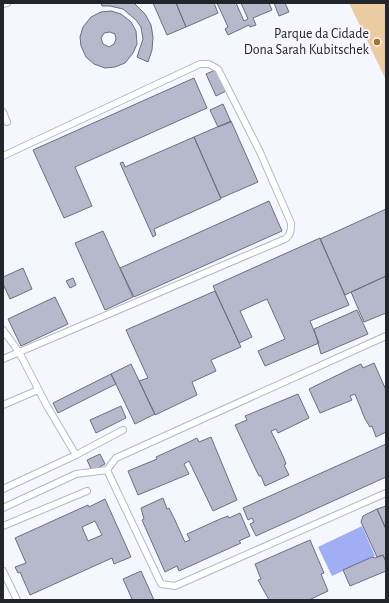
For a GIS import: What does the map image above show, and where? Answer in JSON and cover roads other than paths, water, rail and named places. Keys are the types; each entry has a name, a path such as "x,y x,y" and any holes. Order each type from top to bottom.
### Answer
{"lane":[{"path":"3,4 7,3"},
{"path":"3,156 200,64 209,64 218,69 260,152 291,223 291,229 288,236 284,239 3,359"},
{"path":"3,112 7,122"},
{"path":"3,330 19,352 38,390 76,455"},
{"path":"3,508 76,474 107,470 116,458 386,336"},
{"path":"3,405 38,390"},
{"path":"3,489 76,455 123,430"},
{"path":"107,470 161,584 175,586 386,493"},
{"path":"3,526 87,491"},
{"path":"3,571 17,600"}],"water":[{"path":"362,526 375,556 332,576 318,547"}],"place":[{"name":"Parque da Cidade Dona Sarah Kubitschek","path":"377,42"}]}
